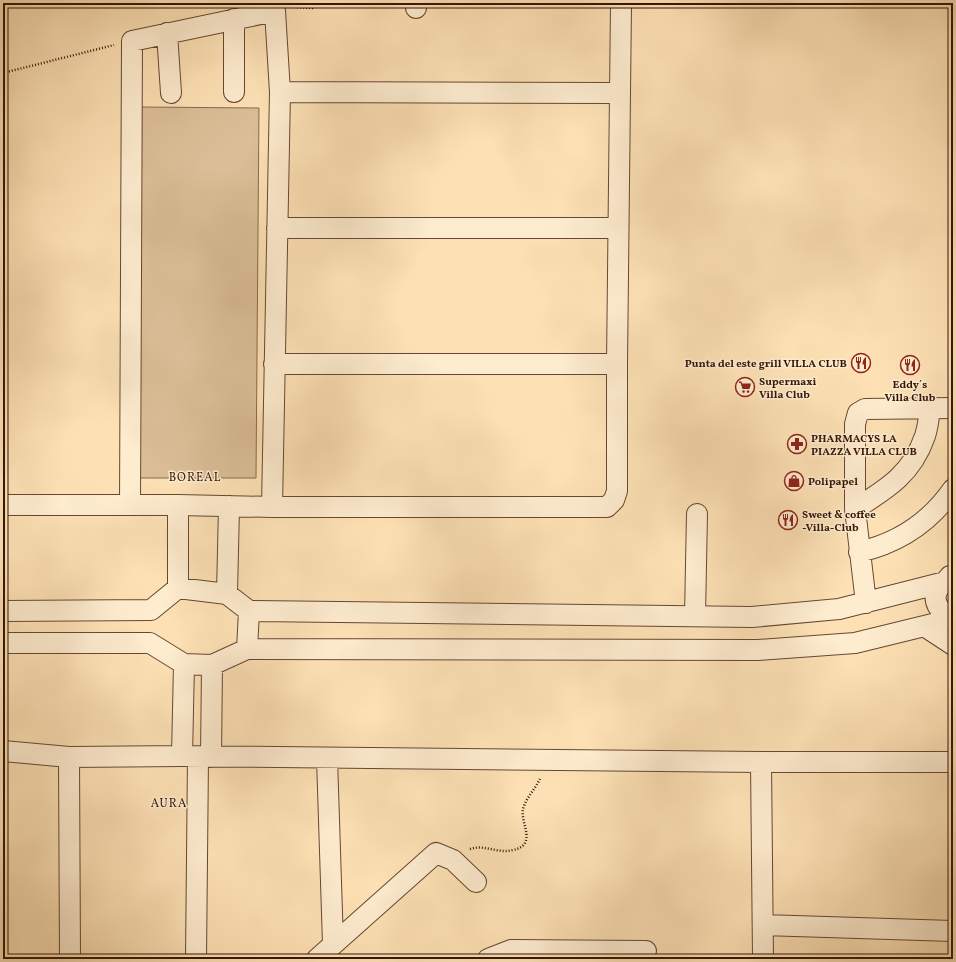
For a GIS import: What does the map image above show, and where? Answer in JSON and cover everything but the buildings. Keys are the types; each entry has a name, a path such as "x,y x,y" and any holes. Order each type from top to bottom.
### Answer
{"street":[{"path":"3,505 606,507 614,500 617,491 621,3"},
{"path":"130,505 132,41 275,11 280,92 272,507"},
{"path":"234,19 234,92"},
{"path":"167,33 171,93"},
{"path":"280,92 620,93"},
{"path":"277,228 618,228"},
{"path":"274,364 617,364"},
{"path":"855,510 902,476 916,457 925,434 930,408"},
{"path":"866,603 855,510 855,424 858,413 866,409 953,408"},
{"path":"859,552 891,543 923,522 942,504 953,489"},
{"path":"178,505 178,588"},
{"path":"227,594 229,506"},
{"path":"695,616 697,514"},
{"path":"3,611 151,610 178,588 227,594 248,611 752,617 838,609 866,603 951,577"},
{"path":"951,577 939,588 936,603 942,612 953,618"},
{"path":"150,643 151,610"},
{"path":"247,649 248,611"},
{"path":"3,643 150,643 184,664 212,665 247,649 758,650 855,643 953,618"},
{"path":"924,626 953,645"},
{"path":"184,664 197,757 196,959"},
{"path":"197,757 212,665"},
{"path":"3,752 69,757 953,762"},
{"path":"69,757 70,959"},
{"path":"326,758 333,944"},
{"path":"761,762 763,959"},
{"path":"317,959 436,854 453,860 476,882"},
{"path":"763,925 953,931"},
{"path":"488,959 511,950 546,955 646,951"}],"path":[{"path":"275,11 293,7 312,8 325,3"},
{"path":"3,73 132,41"},
{"path":"453,860 475,847 506,851 522,846 525,842 527,834 523,809 527,800 553,760"}],"shaded area":[{"path":"141,107 259,108 256,478 138,478"}],"place":[{"name":"Punta del este grill VILLA CLUB","path":"861,363"},
{"name":"Eddy´s Villa Club","path":"910,365"},
{"name":"Supermaxi Villa Club","path":"745,387"},
{"name":"PHARMACYS LA PIAZZA VILLA CLUB","path":"797,444"},
{"name":"Polipapel","path":"794,481"},
{"name":"Sweet & coffee -Villa-Club","path":"788,520"}],"district":[{"name":"BOREAL","path":"195,477"},
{"name":"AURA","path":"169,803"}]}
